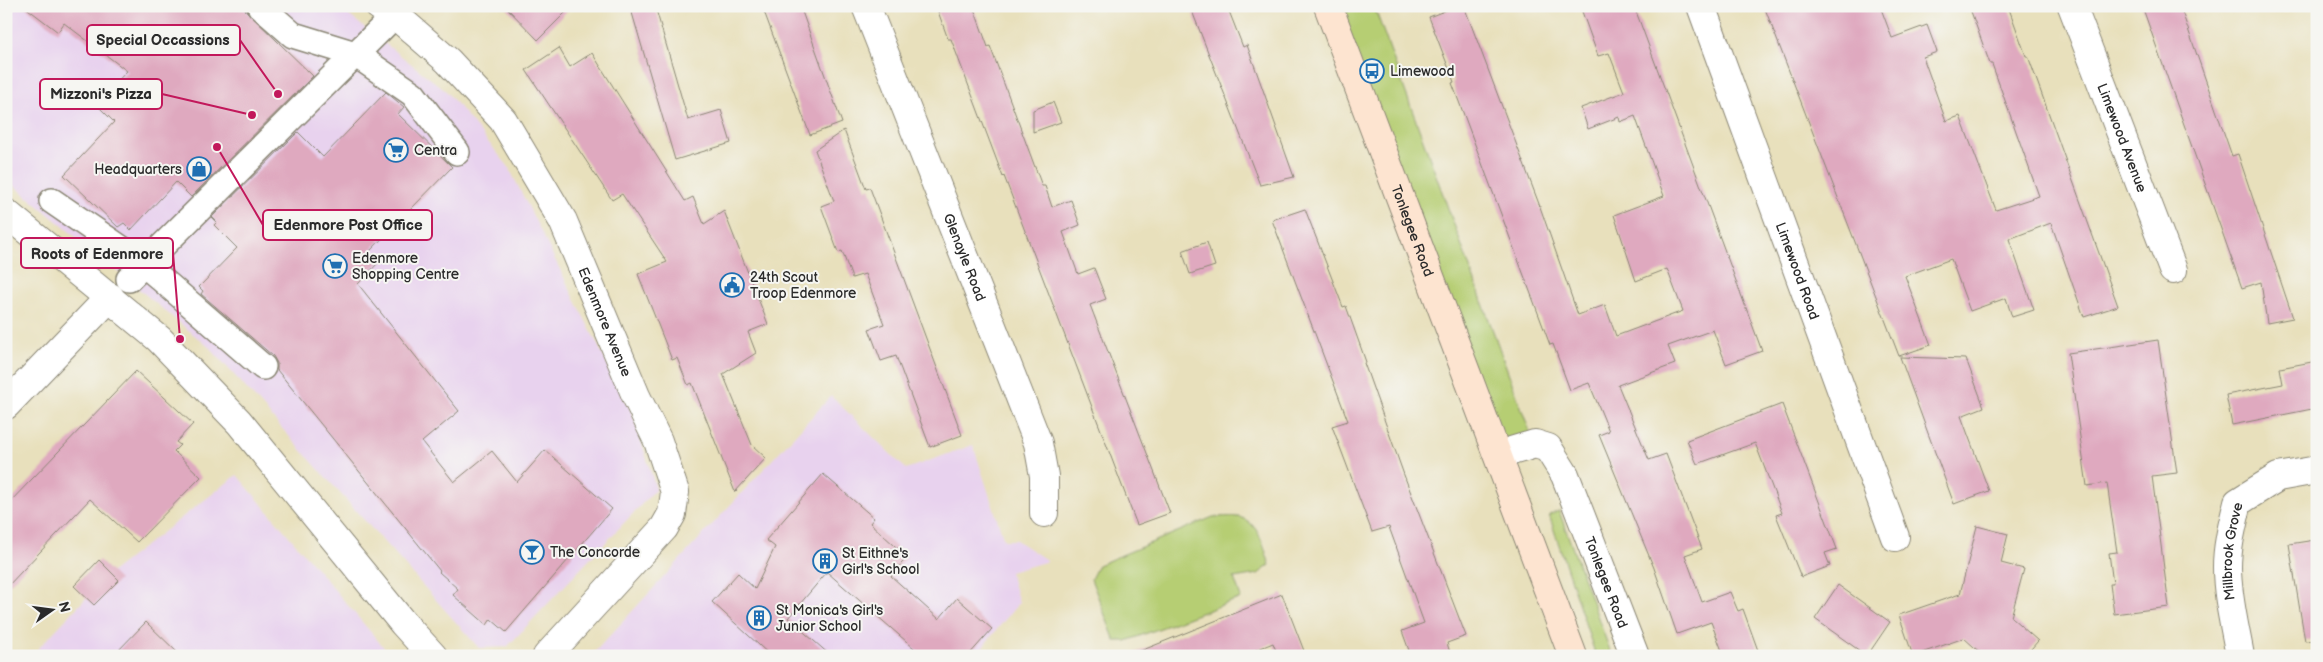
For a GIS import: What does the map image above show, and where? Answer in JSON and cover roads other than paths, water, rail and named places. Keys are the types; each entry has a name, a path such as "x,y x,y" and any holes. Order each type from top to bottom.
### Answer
{"main road":[{"name":"Tonlegee Road","path":"1328,6 1573,656"}],"street":[{"path":"260,6 293,35 355,54 413,94 457,152"},
{"name":"Glenayle Road","path":"866,6 1038,442 1044,476 1044,513"},
{"name":"Limewood Road","path":"1701,6 1895,537"},
{"name":"Limewood Avenue","path":"2072,6 2173,270"},
{"path":"137,271 355,54 393,9"},
{"name":"Edenmore Avenue","path":"393,9 448,61 503,120 563,220 636,396 658,440 675,492 672,514 664,528 547,656"},
{"path":"52,201 137,271 264,367"},
{"path":"6,213 159,339 239,422 403,623 433,656"},
{"path":"6,405 110,297"},
{"name":"Tonlegee Road","path":"1498,455 1535,444 1548,448 1565,475 1635,656"},
{"name":"Millbrook Grove","path":"2240,656 2227,566 2231,533 2238,502 2278,477 2317,470"}],"place":[{"name":"Limewood","path":"1372,71"},
{"name":"Special Occassions","path":"278,94"},
{"name":"Mizzoni's Pizza","path":"252,115"},
{"name":"Edenmore Post Office","path":"217,147"},
{"name":"Centra","path":"396,150"},
{"name":"Headquarters","path":"199,169"},
{"name":"Edenmore Shopping Centre","path":"335,266"},
{"name":"24th Scout Troop Edenmore","path":"732,285"},
{"name":"Roots of Edenmore","path":"180,339"},
{"name":"The Concorde","path":"532,552"},
{"name":"St Eithne's Girl's School","path":"825,561"},
{"name":"St Monica's Girl's Junior School","path":"759,618"}]}
